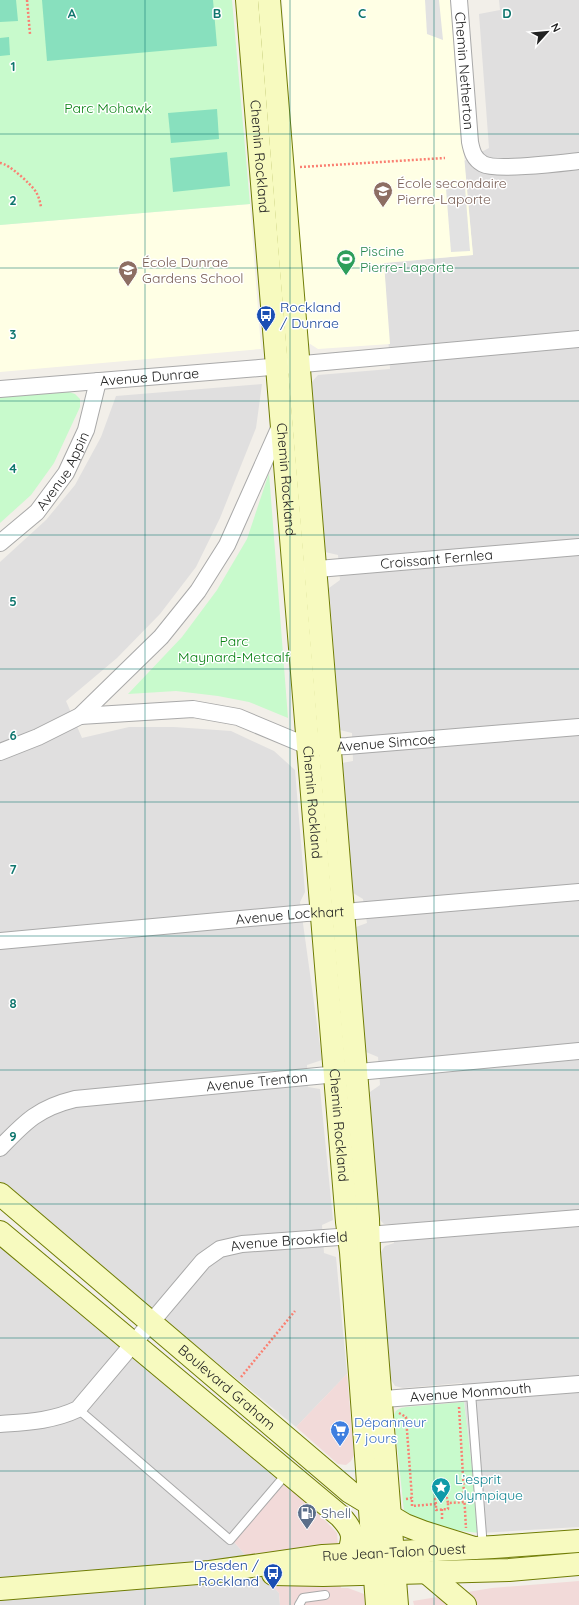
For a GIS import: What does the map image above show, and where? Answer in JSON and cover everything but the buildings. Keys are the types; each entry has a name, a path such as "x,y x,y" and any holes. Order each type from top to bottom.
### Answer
{"street":[{"name":"Chemin Rockland","path":"247,0 334,1074 359,1236 379,1403 383,1563 376,1605"},
{"name":"Chemin Rockland","path":"269,0 356,1073 359,1236"},
{"name":"Chemin Netherton","path":"459,0 470,142 472,152 476,159 490,167 579,161"},
{"path":"298,364 579,339"},
{"name":"Avenue Dunrae","path":"0,389 298,364"},
{"name":"Avenue Appin","path":"0,543 37,512 66,473 86,430 98,381"},
{"name":"Avenue Simcoe","path":"0,752 38,737 80,716 161,637 198,591 227,544 282,423"},
{"name":"Croissant Fernlea","path":"294,571 579,547"},
{"name":"Avenue Simcoe","path":"80,716 193,709 238,717 295,742 330,747 579,727"},
{"name":"Avenue Lockhart","path":"0,941 579,892"},
{"name":"Avenue Trenton","path":"0,1148 23,1123 39,1112 57,1103 75,1099 579,1051"},
{"name":"Boulevard Graham","path":"0,1194 350,1492 382,1506 416,1529 474,1542"},
{"name":"Avenue Brookfield","path":"0,1424 42,1421 65,1415 78,1408 203,1261 220,1250 242,1244 579,1218"},
{"name":"Boulevard Graham","path":"0,1232 334,1510 345,1522 352,1533 353,1540 348,1554"},
{"name":"Avenue Monmouth","path":"379,1403 465,1397 579,1384"},
{"name":"Chemin Rockland","path":"379,1403 366,1460 382,1506"},
{"path":"333,1477 352,1474 366,1460"},
{"path":"334,1510 350,1492"},
{"name":"Rue Jean-Talon Ouest","path":"210,1572 323,1575 474,1542 579,1541"},
{"name":"Rue Jean-Talon Ouest","path":"0,1589 210,1572 323,1556 348,1554 383,1563 425,1571 509,1570 579,1564"},
{"name":"Chemin Rockland","path":"383,1563 396,1605"},
{"path":"425,1571 465,1605"}],"lane":[{"path":"465,1397 474,1542"},
{"path":"78,1408 230,1540 288,1472"},
{"path":"299,1605 303,1598 325,1595"}],"path":[{"path":"27,0 30,34"},
{"path":"297,167 445,158"},
{"path":"0,163 3,163 12,169 36,191 41,207"},
{"path":"238,1381 296,1311"},
{"path":"465,1397 465,1502 474,1542"},
{"path":"379,1403 406,1417 412,1506 436,1504"},
{"path":"382,1506 412,1498"},
{"path":"447,1498 448,1509 436,1510 436,1504 435,1499 447,1498"},
{"path":"448,1504 465,1502"}],"shaded area":[{"name":"École secondaire Pierre-Laporte","path":"282,0 450,0 473,255 384,263 390,344 318,349 307,342"},
{"path":"425,0 439,0 443,40 427,34"},
{"path":"499,0 579,0 579,1527 480,1533 462,1383 403,1388 395,1386 390,1378 381,1252 385,1246 394,1243 392,1224 384,1224 377,1214 370,1092 380,1085 378,1057 366,1052 356,927 367,923 363,899 353,893 342,763 353,761 352,733 340,730 329,588 340,580 338,555 325,552 311,383 318,375 390,369 384,263 473,255 464,161 489,148 479,14 500,10"},
{"path":"465,187 470,251 451,252 446,189"},
{"name":"École Dunrae Gardens School","path":"250,204 261,349 0,372 0,225"},
{"path":"262,384 256,428 220,518 196,567 160,614 117,658 66,701 82,738 129,727 174,727 231,731 274,751 295,770 305,892 300,902 322,1060 307,1065 308,1087 320,1089 333,1220 322,1225 324,1253 336,1257 347,1374 296,1427 0,1186 0,562 46,520 75,485 101,437 116,396"},
{"path":"0,1232 287,1480 234,1542 279,1593 280,1605 0,1605"},
{"path":"347,1374 354,1455 351,1461 346,1465 338,1464 296,1427"},
{"path":"287,1480 337,1533 341,1588 348,1588 364,1594 365,1605 280,1605 279,1593 234,1542"},
{"path":"579,1581 579,1605 414,1605 413,1601 492,1588"}],"green space":[{"name":"Parc Mohawk","path":"0,0 232,0 250,204 0,225"},
{"path":"0,0 16,0 18,21 0,22"},
{"path":"42,0 213,0 217,46 47,61"},
{"path":"9,37 10,55 0,56 0,38"},
{"path":"217,109 219,139 171,143 168,113"},
{"path":"227,152 230,186 173,192 170,158"},
{"path":"69,392 75,394 80,399 80,407 54,463 31,495 0,523 0,397"},
{"name":"Parc Maynard-Metcalf","path":"269,473 288,718 249,702 218,696 176,691 128,694 182,637 217,590 247,539"},
{"path":"464,1402 480,1533 440,1527 404,1512 394,1415 396,1411 406,1407"}],"place":[{"name":"École secondaire Pierre-Laporte","path":"383,208"},
{"name":"Piscine Pierre-Laporte","path":"346,276"},
{"name":"École Dunrae Gardens School","path":"128,287"},
{"name":"Rockland / Dunrae","path":"266,332"},
{"name":"Dépanneur 7 jours","path":"340,1447"},
{"name":"L’esprit olympique","path":"441,1504"},
{"name":"Shell","path":"307,1530"},
{"name":"Dresden / Rockland","path":"273,1590"}]}
